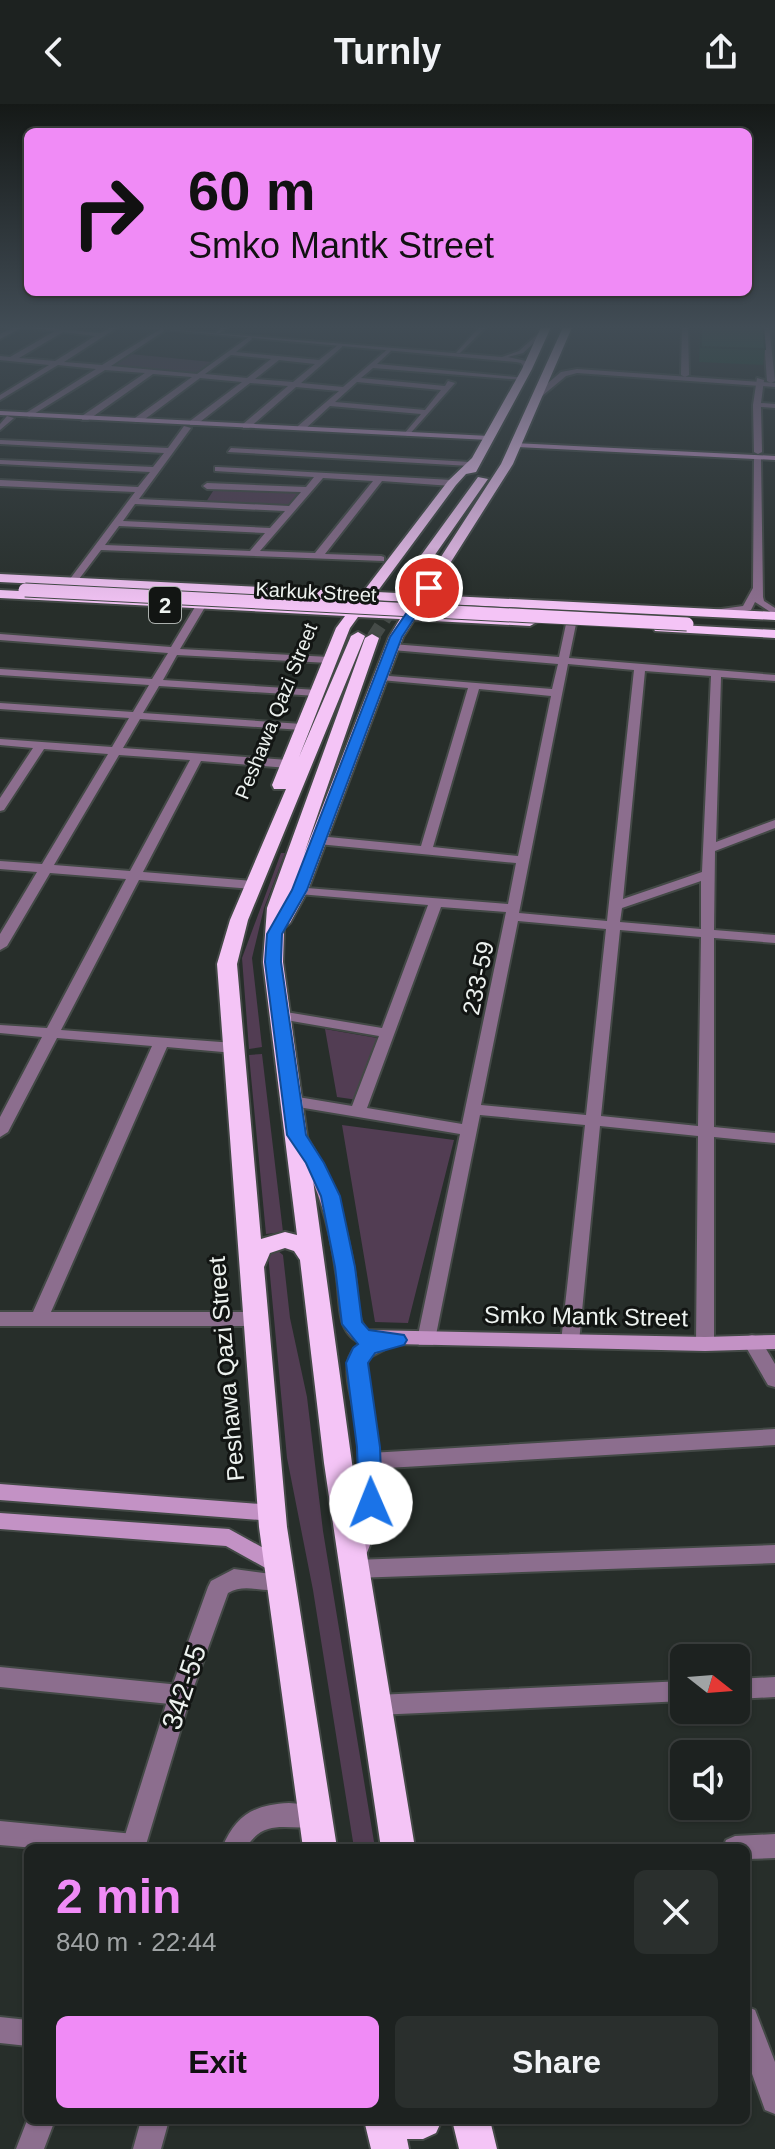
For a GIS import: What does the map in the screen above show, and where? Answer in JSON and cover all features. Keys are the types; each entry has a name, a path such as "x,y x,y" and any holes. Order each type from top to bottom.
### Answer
{"highway":[{"name":"Peshawa Qazi Street","path":"392,571 488,441 499,420"},
{"name":"Peshawa Qazi Street","path":"253,885 256,851 317,693 380,614 443,567 518,443 526,420"},
{"name":"Peshawa Qazi Street","path":"413,576 524,425"},
{"name":"Peshawa Qazi Street","path":"397,1844 354,1566 273,962 276,908 380,614 392,571 452,483 473,462"},
{"path":"392,571 422,582 443,567"},
{"path":"443,567 438,587 441,591 453,596 485,600"},
{"name":"2","path":"329,593 363,587 392,571"},
{"name":"Karkuk Street","path":"0,580 329,593"},
{"name":"Karkuk Street","path":"0,580 28,587 687,620 775,631"},
{"name":"Karkuk Street","path":"0,592 28,587"},
{"path":"272,610 295,609 311,602 302,593 279,590"},
{"name":"Karkuk Street","path":"0,592 200,607 380,614 415,620 432,618 775,631"},
{"path":"329,593 380,614"},
{"path":"295,611 337,627 380,614 455,599 775,616"},
{"path":"489,621 474,617 467,609 485,602 516,602"},
{"name":"Peshawa Qazi Street","path":"275,934 299,890 382,675 380,614"},
{"name":"Peshawa Qazi Street","path":"319,1844 278,1574 227,964 253,885 380,614"},
{"path":"380,614 349,632 386,634 389,637 382,675"},
{"name":"Karkuk Street","path":"687,620 775,616"},
{"path":"252,1267 260,1248 275,1241 302,1245 312,1260"},
{"path":"384,2124 390,2149"},
{"path":"472,2124 478,2149"}],"main road":[{"path":"73,420 190,425"},
{"path":"143,420 190,425 240,436 488,441"},
{"path":"240,436 301,428 448,439"},
{"path":"518,443 775,456"},
{"name":"Smko Mantk Street","path":"297,1135 315,1163 330,1196 354,1330 363,1337 705,1344 775,1342"},
{"name":"Smko Mantk Street","path":"354,1566 371,1503 370,1461 357,1363 360,1353 369,1347 397,1340"},
{"path":"0,1492 273,1513"},
{"path":"0,1521 229,1538 242,1543 278,1574"}],"street":[{"path":"73,581 196,420"},
{"path":"196,504 240,436 256,420"},
{"path":"301,428 310,420"},
{"path":"408,434 419,420"},
{"path":"757,420 757,589 760,603 775,616"},
{"path":"240,436 473,462"},
{"path":"0,442 170,451"},
{"path":"0,462 156,470"},
{"path":"218,469 452,483"},
{"path":"253,553 321,475"},
{"path":"318,556 380,478"},
{"path":"0,483 141,490"},
{"path":"207,486 306,490"},
{"path":"132,501 292,509"},
{"path":"116,523 273,531"},
{"path":"98,547 318,556 392,571"},
{"path":"713,612 747,608 757,589"},
{"path":"0,946 200,607"},
{"path":"0,637 174,651 380,614 564,661 775,678"},
{"name":"233-59","path":"426,1340 571,624"},
{"path":"570,1342 640,667"},
{"path":"0,672 317,693"},
{"path":"705,1344 708,874 716,673"},
{"path":"382,675 557,693"},
{"path":"426,850 474,686"},
{"path":"0,706 302,727"},
{"path":"0,742 288,764"},
{"path":"0,807 41,745"},
{"path":"0,1132 197,757"},
{"path":"710,849 775,824"},
{"path":"318,840 524,860"},
{"path":"0,865 253,885"},
{"path":"614,906 708,874"},
{"path":"299,890 436,902 612,925 775,939"},
{"path":"358,1112 436,902"},
{"path":"280,1015 387,1033"},
{"path":"0,1029 234,1048"},
{"path":"39,1319 161,1043"},
{"path":"292,1101 469,1130"},
{"path":"473,1109 775,1138"},
{"path":"0,1319 256,1319"},
{"path":"752,1342 775,1380"},
{"path":"370,1461 775,1437"},
{"path":"354,1566 775,1554"},
{"name":"342-55","path":"134,1844 180,1695 219,1587 234,1578 278,1574"},
{"path":"0,1677 180,1695"},
{"path":"750,1688 775,1687"},
{"path":"376,1705 670,1692"},
{"path":"235,1844 238,1835 251,1823 268,1815 314,1816"},
{"path":"0,1833 104,1844"},
{"path":"750,1847 775,1846"},
{"path":"0,2030 24,2033"},
{"path":"750,2030 775,2100"},
{"path":"30,2149 39,2124"},
{"path":"147,2149 154,2124"}],"shaded area":[{"path":"215,488 300,492 287,506 206,502"},
{"path":"281,853 285,853 264,908 252,958 262,1047 249,1049 242,958"},
{"path":"325,1029 383,1039 358,1100 337,1097"},
{"path":"262,1054 283,1232 266,1234 249,1055"},
{"path":"342,1125 454,1140 408,1323 375,1322"},
{"path":"277,1250 283,1255 290,1318 307,1397 323,1531 374,1844 353,1844 313,1590 287,1458 268,1254"}],"tunnel":[{"path":"373,637 413,576"}],"route":[{"path":"371,1503 369,1447 357,1363 360,1353 369,1347 397,1340 363,1337 358,1335 352,1324 345,1267 330,1196 315,1163 297,1135 273,962 275,934 299,890 396,637 429,588"}]}
